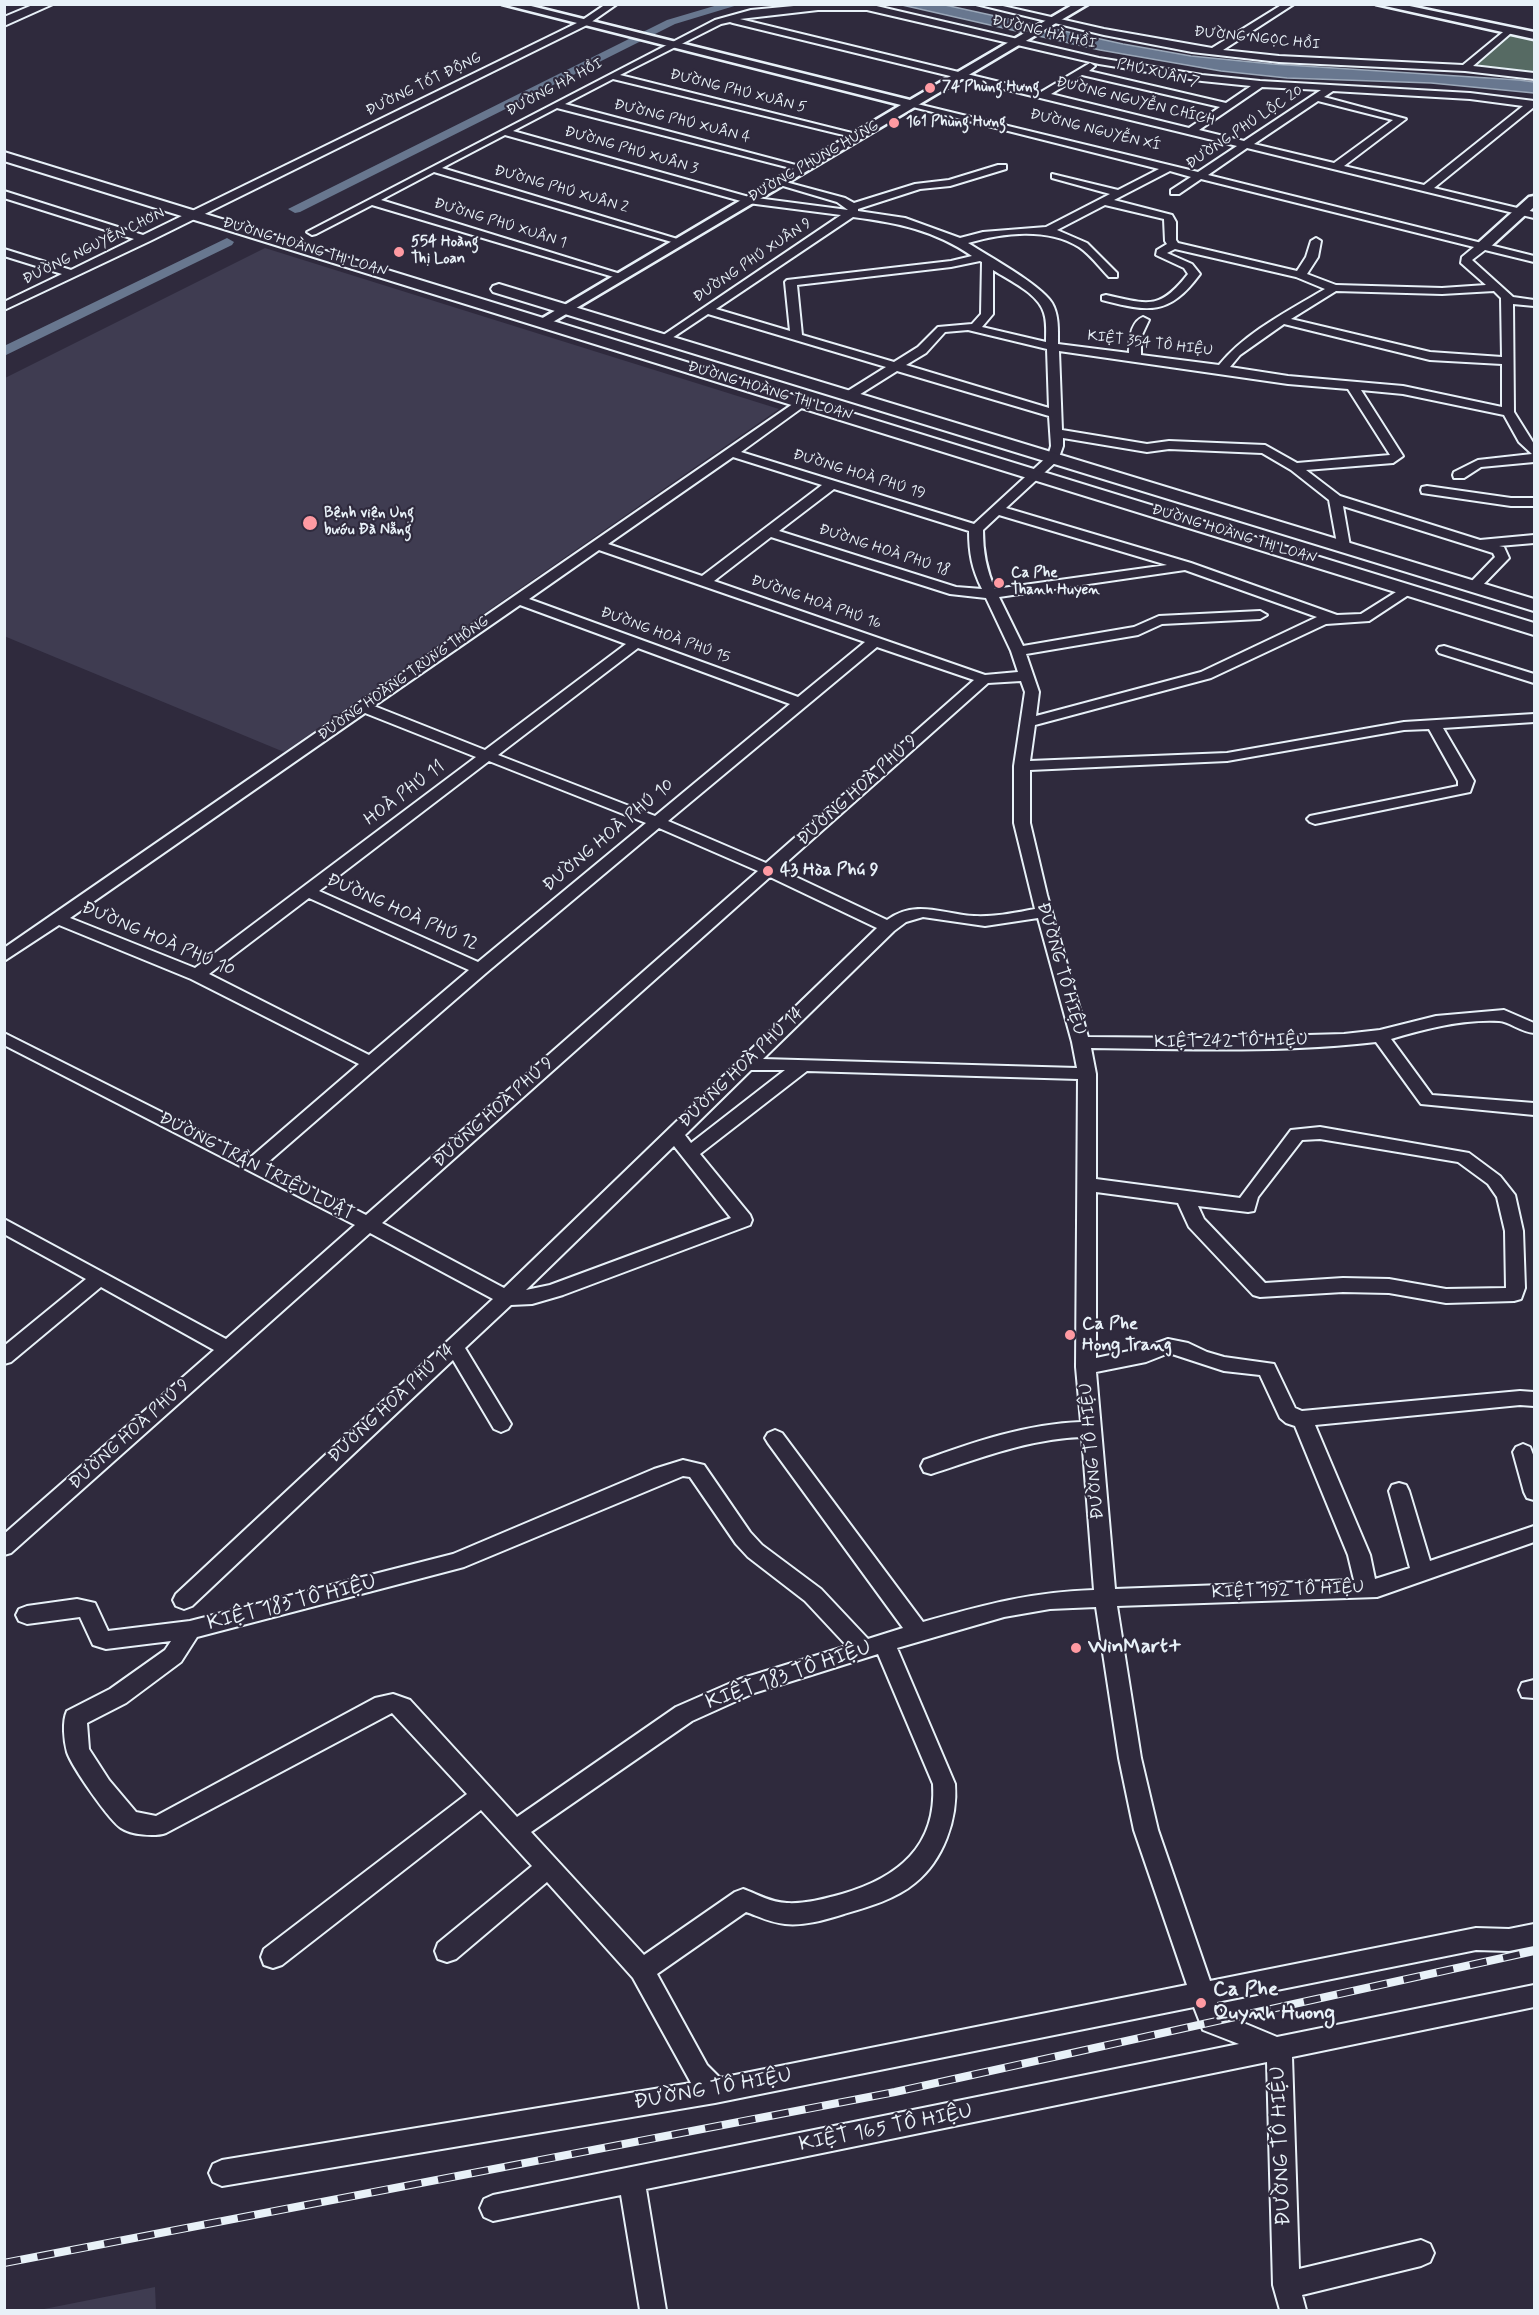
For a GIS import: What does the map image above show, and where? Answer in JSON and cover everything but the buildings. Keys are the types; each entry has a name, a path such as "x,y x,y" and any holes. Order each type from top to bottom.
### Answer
{"main road":[{"path":"4,22 47,4"},
{"name":"ĐƯỜNG HOÀNG THỊ LOAN","path":"4,156 1534,629"},
{"name":"ĐƯỜNG HOÀNG THỊ LOAN","path":"196,196 242,210"},
{"name":"ĐƯỜNG HOÀNG THỊ LOAN","path":"292,226 334,239"},
{"name":"ĐƯỜNG HOÀNG THỊ LOAN","path":"489,286 1534,605"}],"street":[{"name":"ĐƯỜNG NGUYỄN XÍ","path":"507,4 1534,259"},
{"name":"ĐƯỜNG TỐT ĐỘNG","path":"219,204 584,23 613,4"},
{"name":"ĐƯỜNG NGỌC HỒI","path":"980,4 1052,23 1214,51 1278,59 1465,68 1534,76"},
{"name":"ĐƯỜNG PHÙNG HƯNG","path":"546,322 802,168 1083,4"},
{"path":"1214,51 1290,4"},
{"path":"1381,4 1534,36"},
{"name":"ĐƯỜNG HÀ HỒI","path":"312,232 673,44 729,19 758,12 799,8 867,7 1024,40 1098,61 1202,78 1260,84 1470,96 1533,103"},
{"name":"ĐƯỜNG NGUYỄN CHÍCH","path":"729,19 1528,214"},
{"path":"1465,68 1508,31"},
{"path":"1043,95 1098,61"},
{"name":"PHÚ XUÂN 7","path":"1080,72 1228,106"},
{"name":"ĐƯỜNG PHÚ XUÂN 5","path":"612,76 856,137"},
{"path":"1191,131 1260,84"},
{"name":"ĐƯỜNG PHÚ LỘC 20","path":"1175,192 1203,176 1331,88"},
{"path":"1317,98 1401,119 1336,167"},
{"path":"1426,189 1533,103"},
{"name":"ĐƯỜNG PHÚ XUÂN 4","path":"555,105 802,168"},
{"name":"ĐƯỜNG PHÚ XUÂN 3","path":"505,132 748,200"},
{"name":"ĐƯỜNG PHÚ XUÂN 9","path":"665,338 853,210 919,186 950,183 1002,167"},
{"path":"959,242 983,235 1048,230 1170,167"},
{"name":"ĐƯỜNG PHÚ XUÂN 2","path":"434,169 679,241"},
{"path":"1056,176 1119,193"},
{"name":"ĐƯỜNG PHÚ XUÂN 9","path":"778,183 841,200 853,210"},
{"path":"4,194 146,239"},
{"path":"748,200 853,210 901,220 959,242 1046,303 1051,315 1053,347 1057,446 1054,457 976,529"},
{"path":"1534,200 1528,214 1466,259 1467,263 1495,288 1505,293 1507,300 1508,412 1522,439 1534,451"},
{"name":"ĐƯỜNG PHÚ XUÂN 1","path":"371,201 621,276"},
{"path":"1104,201 1168,217 1171,222 1170,241 1174,245 1300,275 1334,288 1442,291 1495,288"},
{"name":"ĐƯỜNG NGUYỄN CHƠN","path":"4,307 219,204"},
{"path":"1048,230 1083,245 1113,275"},
{"path":"1300,275 1312,257 1316,241"},
{"path":"1106,298 1150,307 1169,302 1194,274 1188,266 1162,255 1161,252 1174,245"},
{"path":"4,252 73,274"},
{"path":"761,274 791,282 985,259"},
{"path":"975,328 987,314 985,259"},
{"path":"791,282 797,338"},
{"path":"1222,369 1236,352 1334,288"},
{"path":"1507,300 1534,303"},
{"path":"707,310 893,368 1056,414"},
{"path":"1134,357 1135,337 1143,320"},
{"path":"1282,320 1430,356 1506,361"},
{"name":"KIỆT 354 TÔ HIỆU","path":"850,395 922,350 942,328 954,326 975,328 1053,347 1288,380 1424,393 1508,412"},
{"path":"1295,467 1393,459 1397,456 1352,386"},
{"name":"ĐƯỜNG HOÀNG TRUNG THÔNG","path":"4,956 804,402"},
{"path":"1056,434 1147,448 1168,444 1254,447 1272,452 1335,499 1499,550 1502,558 1474,586"},
{"name":"ĐƯỜNG HOÀ PHÚ 19","path":"732,453 976,529"},
{"path":"1459,476 1478,464 1534,458"},
{"path":"703,582 832,484"},
{"path":"1427,490 1511,502 1534,502"},
{"path":"1335,499 1343,546"},
{"path":"997,510 1186,566 1335,619"},
{"name":"ĐƯỜNG TÔ HIỆU","path":"976,529 976,553 980,571 1018,651 1032,692 1022,766 1022,823 1088,1074 1086,1367 1105,1597 1130,1758 1146,1830 1212,2022 1279,2049 1286,2285 1293,2310"},
{"name":"ĐƯỜNG HOÀ PHÚ 18","path":"769,532 956,591 991,594 1186,566"},
{"path":"1482,544 1534,538"},
{"name":"ĐƯỜNG HOÀ PHÚ 16","path":"598,545 984,679 1027,676"},
{"path":"1029,722 1206,675 1323,620 1364,618 1409,590"},
{"name":"ĐƯỜNG HOÀ PHÚ 15","path":"519,600 800,703"},
{"path":"1018,651 1138,631 1159,620 1260,615"},
{"name":"ĐƯỜNG HOÀ PHÚ 10","path":"253,1166 480,969 875,641"},
{"name":"HOÀ PHÚ 11","path":"197,975 636,643"},
{"path":"1444,650 1534,679"},
{"name":"ĐƯỜNG HOÀ PHÚ 9","path":"4,1547 984,679"},
{"path":"363,707 657,822 769,870 888,927"},
{"path":"1022,766 1227,757 1371,731 1433,723 1534,718"},
{"path":"1315,819 1465,789 1466,781 1433,723"},
{"name":"ĐƯỜNG HOÀ PHÚ 12","path":"308,892 480,969"},
{"name":"ĐƯỜNG HOÀ PHÚ 14","path":"184,1600 506,1298 900,916 908,913 939,914 955,919 987,921 1045,912"},
{"name":"ĐƯỜNG HOÀ PHÚ 10","path":"58,919 197,975 370,1064"},
{"name":"KIỆT 242 TÔ HIỆU","path":"1081,1042 1199,1044 1306,1042 1380,1036 1436,1021 1504,1015 1526,1027 1534,1028"},
{"path":"1380,1036 1427,1100 1534,1109"},
{"name":"ĐƯỜNG TRẦN TRIỆU LUẬT","path":"4,1038 368,1224 506,1298"},
{"path":"746,1064 1088,1074"},
{"path":"689,1153 803,1065"},
{"path":"1086,1184 1184,1196 1248,1206 1249,1196 1297,1134 1303,1133 1320,1133 1463,1157 1494,1180 1506,1195 1514,1231 1516,1288 1514,1294 1487,1296 1446,1296 1389,1286 1343,1285 1260,1290 1196,1222 1184,1196"},
{"path":"506,1298 532,1297 556,1290 744,1220 674,1134"},
{"path":"4,1225 228,1349"},
{"path":"4,1357 100,1278"},
{"path":"454,1346 501,1424"},
{"path":"1086,1367 1146,1355 1167,1346 1181,1348 1201,1358 1224,1364 1267,1369 1287,1413 1293,1418 1302,1419 1520,1398 1534,1399"},
{"path":"1302,1419 1359,1554 1367,1589"},
{"path":"931,1466 985,1446 1055,1432 1091,1429"},
{"path":"776,1438 918,1632"},
{"path":"1522,1452 1534,1491"},
{"name":"KIỆT 183 TÔ HIỆU","path":"715,2091 698,2073 642,1970 402,1707 393,1703 383,1705 158,1826 129,1821 101,1787 78,1751 75,1718 118,1696 173,1656 190,1630 457,1561 682,1468 697,1471 742,1538 770,1565 813,1595 874,1646"},
{"path":"1399,1491 1422,1572"},
{"name":"KIỆT 192 TÔ HIỆU","path":"1105,1597 1377,1588 1534,1534"},
{"name":"KIỆT 183 TÔ HIỆU","path":"516,1830 684,1714 748,1686 918,1632 1004,1608 1050,1600 1105,1597"},
{"path":"27,1615 77,1608 87,1609 101,1639 106,1640 190,1630"},
{"path":"642,1970 743,1900 785,1914 818,1911 875,1892 908,1875 927,1850 942,1817 946,1799 944,1784 874,1646"},
{"path":"273,1957 483,1796"},
{"path":"447,1951 548,1867"},
{"path":"1201,1993 1476,1939 1509,1940 1534,1935"},
{"name":"ĐƯỜNG TÔ HIỆU","path":"222,2173 715,2091 1201,1993"},
{"name":"KIỆT 165 TÔ HIỆU","path":"493,2208 1534,1996"},
{"path":"633,2180 653,2310"},
{"path":"1286,2285 1421,2253"}],"shaded area":[{"name":"Bệnh viện Ung bướu Đà Nẵng","path":"265,248 779,409 284,752 4,636 5,378"},
{"path":"155,2287 156,2310 39,2310"}],"green space":[{"path":"1508,31 1534,37 1534,75 1465,68"}],"water":[{"path":"902,5 945,5 1123,44 1191,56 1272,64 1534,82 1534,93 1431,83 1287,78 1221,71 1100,50"}],"waterway":[{"path":"295,209 671,22 736,4"},
{"path":"4,352 227,242"}],"railway":[{"path":"4,2263 895,2092 1534,1951"}],"place":[{"name":"74 Phùng Hưng","path":"930,88"},
{"name":"161 Phùng Hưng","path":"894,123"},
{"name":"554 Hoàng Thị Loan","path":"399,252"},
{"name":"Bệnh viện Ung bướu Đà Nẵng","path":"310,523"},
{"name":"Ca Phe Thanh Huyen","path":"999,583"},
{"name":"43 Hòa Phú 9","path":"768,871"},
{"name":"Ca Phe Hong Trang","path":"1070,1335"},
{"name":"WinMart+","path":"1076,1648"},
{"name":"Ca Phe Quynh Huong","path":"1201,2003"}]}
